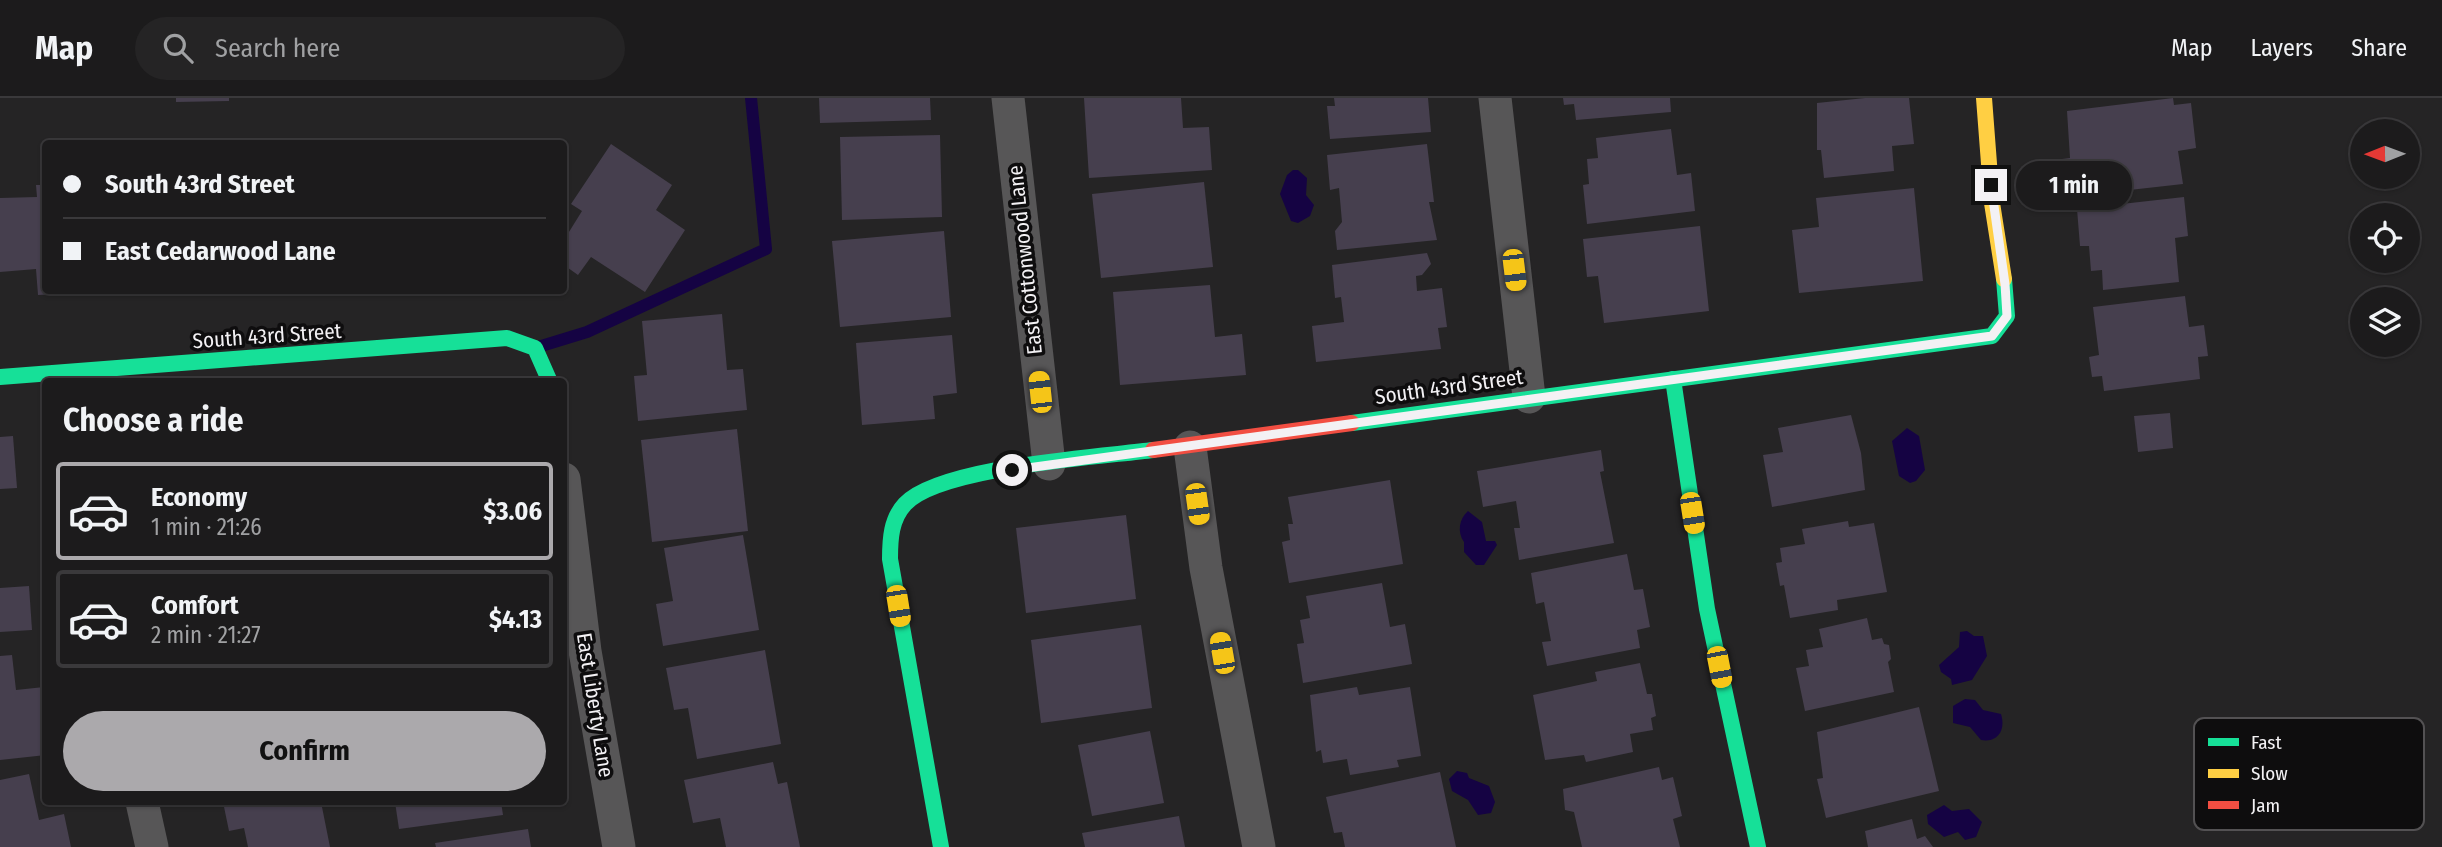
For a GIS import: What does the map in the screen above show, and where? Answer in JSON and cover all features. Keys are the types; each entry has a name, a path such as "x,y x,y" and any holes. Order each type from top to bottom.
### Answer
{"street":[{"name":"East Cottonwood Lane","path":"1008,98 1049,464"},
{"path":"1495,98 1530,397"},
{"name":"South 43rd Street","path":"941,847 890,559 891,528 898,510 913,495 960,475 1190,447 1530,397 1992,336 2007,316 2005,284 1992,203 1984,98"},
{"name":"South 43rd Street","path":"0,377 93,376 507,338 535,348 548,378"},
{"path":"1673,379 1707,609 1758,847"},
{"path":"1190,447 1206,568 1259,847"},
{"name":"East Liberty Lane","path":"567,504 585,651 619,847"},
{"path":"143,805 152,847"}],"shaded area":[{"path":"1298,170 1307,178 1306,195 1314,205 1310,216 1298,223 1291,221 1280,194 1287,175"},
{"path":"1907,428 1919,436 1925,470 1916,481 1910,483 1899,476 1892,441"},
{"path":"1468,511 1482,522 1486,541 1495,541 1497,545 1484,565 1476,565 1464,552 1460,526"},
{"path":"1967,631 1974,636 1983,636 1987,656 1972,680 1952,685 1951,679 1941,672 1939,665 1959,647 1960,632"},
{"path":"1965,699 1975,700 1983,710 2001,714 2001,730 1996,737 1981,740 1970,727 1953,723 1953,706"},
{"path":"1457,771 1467,773 1469,778 1489,786 1495,802 1491,813 1478,815 1468,800 1452,791 1449,779"},
{"path":"1944,805 1952,811 1969,809 1982,822 1976,837 1965,840 1958,832 1944,837 1928,824 1927,815"}],"building":[{"path":"176,98 229,98 229,101 176,102"},
{"path":"819,98 930,98 931,120 820,123"},
{"path":"1084,98 1181,98 1183,128 1209,127 1212,170 1089,178"},
{"path":"1334,98 1428,98 1431,132 1330,139 1327,106 1335,106"},
{"path":"1563,98 1670,98 1671,112 1576,120 1574,104 1564,105"},
{"path":"1865,98 1909,98 1914,144 1892,146 1894,171 1824,178 1821,150 1817,150 1817,103"},
{"path":"2173,98 2174,105 2191,103 2196,148 2178,151 2183,184 2067,197 2062,159 2070,158 2067,111"},
{"path":"1671,129 1677,175 1691,173 1695,211 1587,224 1583,185 1589,184 1587,159 1598,158 1596,138"},
{"path":"940,135 942,217 842,220 840,137"},
{"path":"611,144 672,185 656,210 685,230 645,292 591,257 578,275 567,267 567,235 582,211 571,204"},
{"path":"1427,144 1434,202 1429,202 1437,240 1337,250 1335,231 1342,222 1339,188 1330,190 1327,155"},
{"path":"1204,182 1213,267 1101,278 1092,194"},
{"path":"36,185 42,185 42,294 58,294 38,295 36,269 0,272 0,198 37,197"},
{"path":"1914,188 1923,281 1799,293 1792,230 1819,227 1816,198"},
{"path":"2184,197 2188,236 2175,238 2179,282 2103,290 2102,270 2091,271 2089,246 2080,246 2077,209"},
{"path":"1700,226 1709,311 1604,323 1598,276 1587,277 1583,239"},
{"path":"944,231 951,317 840,327 832,241"},
{"path":"1427,253 1431,264 1422,275 1416,276 1417,291 1442,288 1447,327 1438,328 1441,349 1316,362 1312,326 1344,322 1341,297 1335,298 1332,265"},
{"path":"1210,285 1215,337 1242,334 1246,375 1120,385 1113,292"},
{"path":"2185,296 2189,327 2204,325 2208,356 2198,357 2200,379 2104,391 2102,376 2092,377 2089,357 2099,355 2093,307"},
{"path":"722,314 727,370 743,369 747,410 638,421 634,376 647,375 642,321"},
{"path":"952,335 957,393 933,396 935,419 862,425 856,343"},
{"path":"2170,413 2173,448 2138,452 2134,416"},
{"path":"1851,415 1861,453 1865,490 1772,507 1763,455 1783,452 1778,428"},
{"path":"737,429 748,531 652,542 641,440"},
{"path":"13,436 17,488 0,489 0,437"},
{"path":"1601,450 1604,471 1600,472 1614,543 1519,560 1514,528 1520,528 1516,501 1483,507 1477,471"},
{"path":"1390,480 1403,564 1289,583 1282,542 1290,540 1288,524 1293,524 1288,497"},
{"path":"1126,515 1136,599 1026,613 1016,528"},
{"path":"1848,521 1849,527 1874,523 1887,592 1837,600 1838,610 1790,618 1784,585 1780,586 1776,563 1782,562 1780,548 1805,544 1802,529"},
{"path":"743,535 759,630 663,646 656,604 673,601 664,548"},
{"path":"1627,554 1634,590 1643,589 1650,627 1637,630 1640,648 1547,666 1542,642 1551,641 1544,602 1536,604 1531,573"},
{"path":"1382,583 1390,627 1405,624 1412,664 1303,683 1297,644 1304,643 1300,620 1310,618 1306,596"},
{"path":"29,586 32,630 0,632 0,588"},
{"path":"1867,618 1872,640 1882,638 1884,644 1889,645 1891,659 1888,662 1894,692 1805,711 1796,668 1809,666 1806,650 1823,647 1819,629"},
{"path":"1141,625 1152,708 1041,723 1031,640"},
{"path":"765,650 781,744 697,759 688,708 674,710 666,668"},
{"path":"12,655 16,690 42,687 42,755 0,760 0,656"},
{"path":"1640,663 1647,694 1652,694 1656,716 1651,718 1653,730 1630,734 1633,752 1586,762 1584,755 1545,760 1533,695 1597,681 1595,672"},
{"path":"1357,687 1359,695 1410,687 1421,756 1397,760 1399,767 1350,775 1347,759 1323,763 1321,750 1316,752 1310,695"},
{"path":"1919,707 1939,791 1826,818 1817,779 1823,778 1817,732"},
{"path":"1150,731 1164,803 1092,816 1078,745"},
{"path":"773,762 778,784 787,782 800,847 726,847 720,818 693,823 684,780"},
{"path":"1659,767 1662,780 1673,777 1682,816 1673,819 1680,847 1582,847 1574,812 1565,810 1563,789"},
{"path":"1440,772 1456,847 1345,847 1342,832 1334,833 1326,797"},
{"path":"29,774 39,820 64,814 71,847 0,847 0,780"},
{"path":"224,805 322,805 330,847 248,847 244,828 229,831"},
{"path":"395,805 501,805 503,815 399,829"},
{"path":"1179,816 1185,847 1085,847 1082,833"},
{"path":"1912,819 1917,839 1925,836 1933,847 1868,847 1865,831"},
{"path":"528,829 531,847 436,847 435,843"}],"waterway":[{"path":"538,347 587,332 766,249 751,98"}],"traffic: fast":[{"path":"1352,423 1992,336 2007,316 2004,279"},
{"path":"0,377 507,338 535,348 548,378"},
{"path":"1673,379 1707,609 1758,847"},
{"path":"941,847 890,559 891,537 900,510 923,491 984,472 1153,450"}],"traffic: slow":[{"path":"1984,98 1992,203 2004,279"}],"traffic: jam":[{"path":"1153,450 1352,423"}],"route":[{"path":"1012,470 1530,397 1992,336 2007,316 1991,185"}]}
